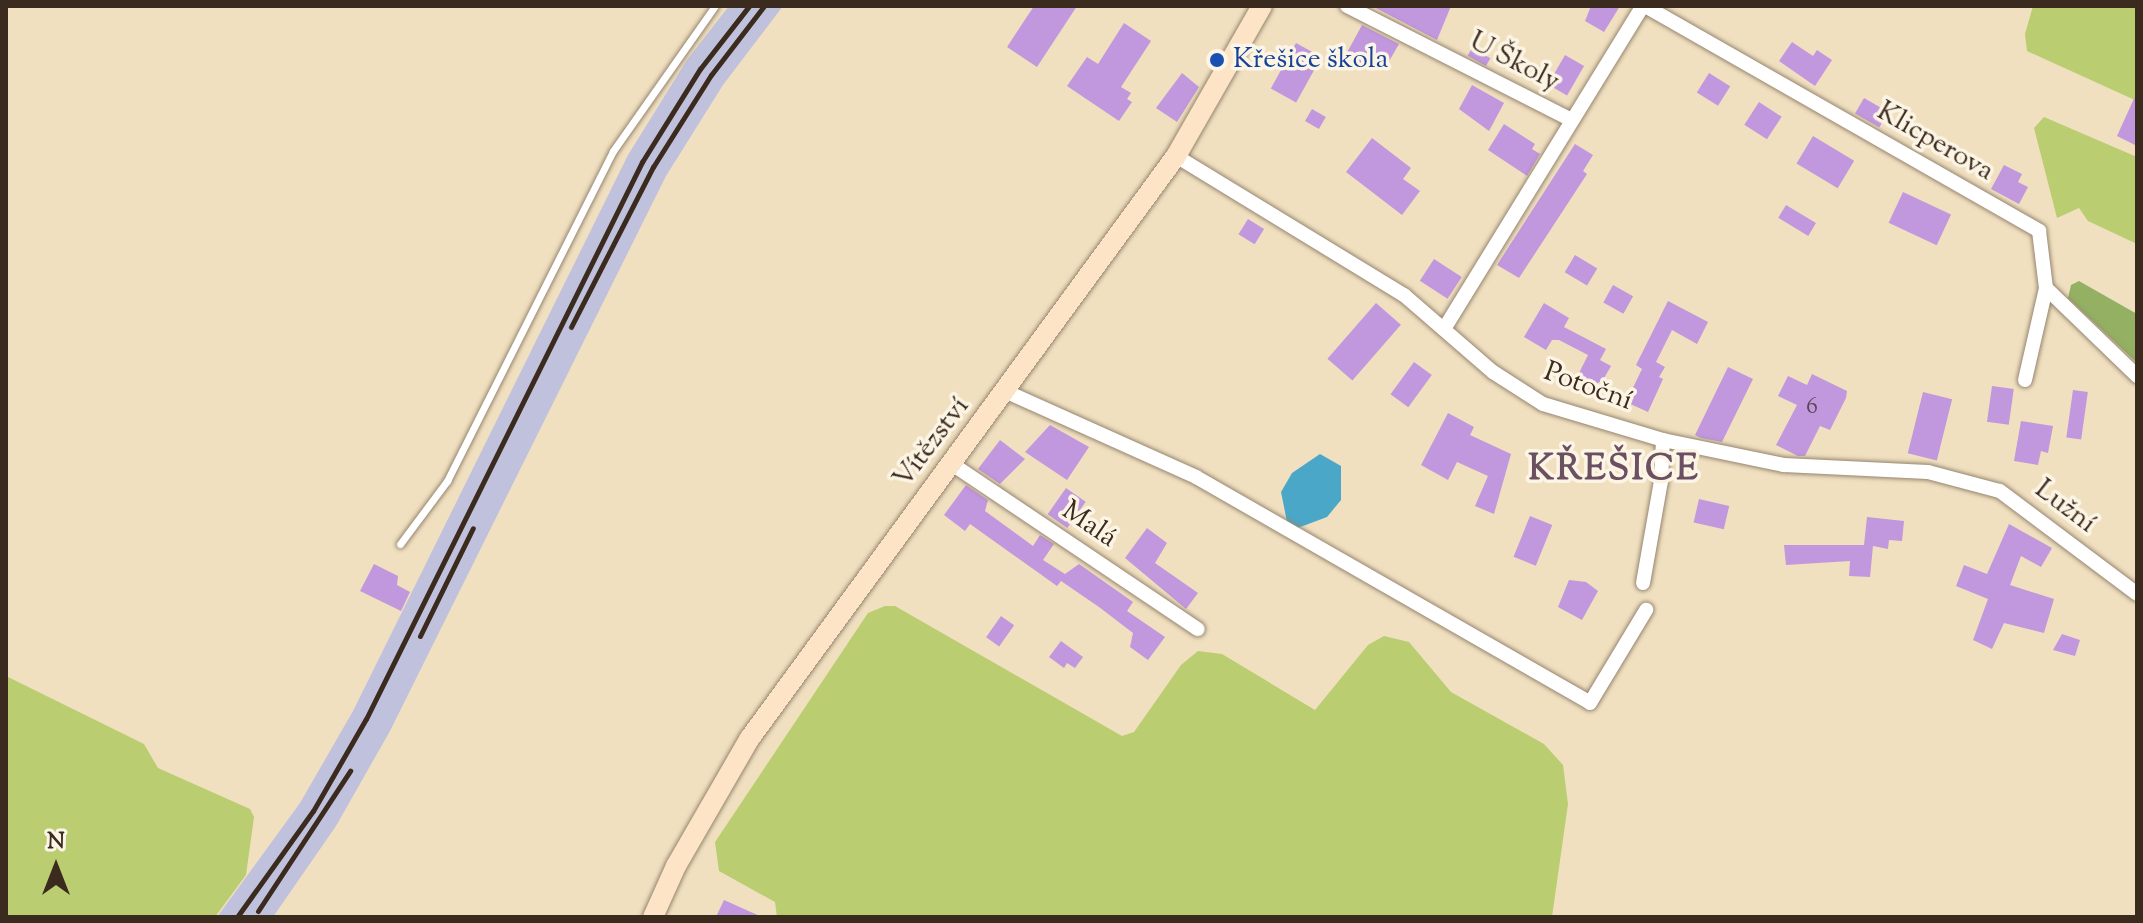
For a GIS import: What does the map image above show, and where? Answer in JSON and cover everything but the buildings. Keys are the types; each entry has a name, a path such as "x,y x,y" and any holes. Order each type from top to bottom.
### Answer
{"main road":[{"name":"Vítězství","path":"653,917 676,866 750,738 1007,392 1176,156 1262,6"}],"street":[{"name":"U Školy","path":"1347,6 1572,120"},
{"name":"U Školy","path":"1444,329 1644,6"},
{"name":"Klicperova","path":"1644,6 2039,231 2046,288"},
{"name":"Potoční","path":"1176,156 1404,295 1493,372 1543,404 1663,440 1784,465 1928,472 2000,491"},
{"path":"2046,288 2137,376"},
{"path":"2025,380 2046,288"},
{"path":"1007,392 1196,477 1590,703 1646,610"},
{"path":"1643,583 1661,481 1663,440"},
{"name":"Malá","path":"952,464 1198,629"},
{"name":"Lužní","path":"2000,491 2137,594"}],"lane":[{"path":"400,544 447,481 613,151 715,6"}],"shaded area":[{"path":"729,6 783,6 723,85 666,176 390,731 336,826 273,917 217,917 300,803 353,711 628,155 687,60"}],"green space":[{"path":"2033,6 2137,6 2137,101 2027,51 2025,34"},
{"path":"2044,117 2137,157 2137,244 2088,221 2079,208 2057,218 2034,128"},
{"path":"2079,281 2137,314 2137,363 2068,298 2071,285"},
{"path":"885,606 895,606 1122,736 1134,732 1181,665 1198,651 1222,654 1315,710 1368,645 1384,636 1409,642 1451,692 1544,744 1563,765 1568,804 1552,917 777,917 775,902 719,871 715,842 868,613"},
{"path":"6,676 144,744 158,768 250,809 254,817 246,875 215,917 6,917"}],"water":[{"path":"1320,454 1341,466 1341,500 1327,517 1295,529 1287,522 1281,492 1292,473"}],"railway":[{"path":"237,917 313,811 366,719 642,162 700,69 749,6"},
{"path":"571,327 653,167 711,75 764,6"},
{"path":"420,636 473,528"},
{"path":"258,911 350,771"}],"place":[{"name":"Křešice škola","path":"1217,60"}],"district":[{"name":"KŘEŠICE","path":"1614,471"}]}
